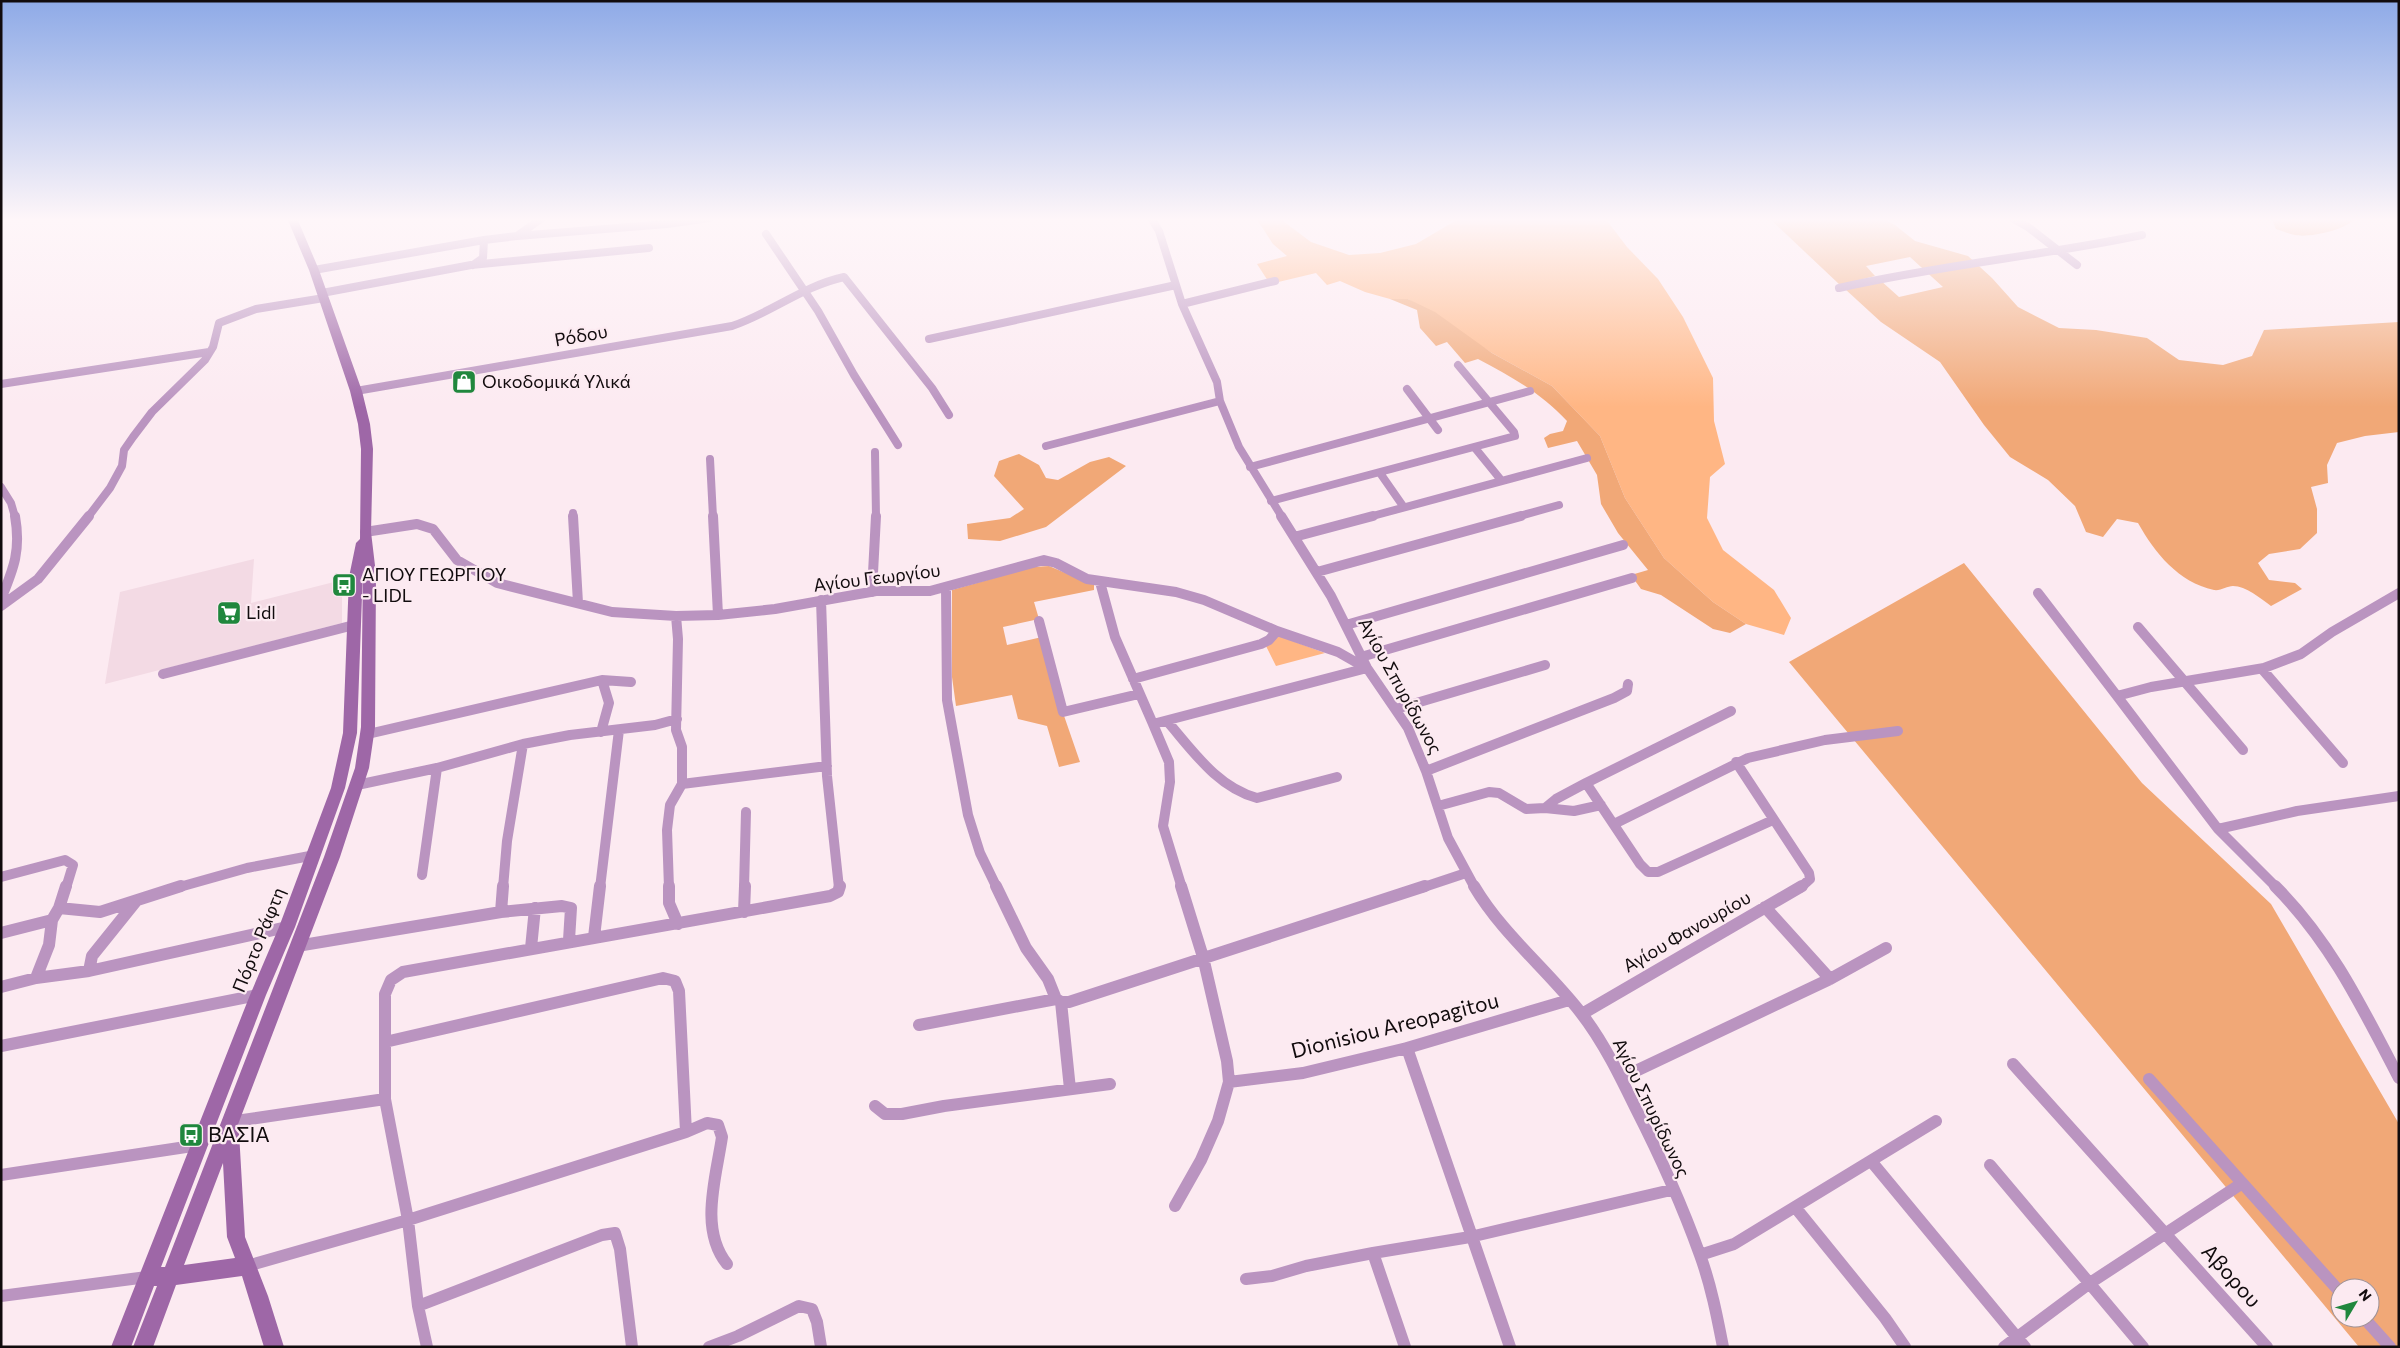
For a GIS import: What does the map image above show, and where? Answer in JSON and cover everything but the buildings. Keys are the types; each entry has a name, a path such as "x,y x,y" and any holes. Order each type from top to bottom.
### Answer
{"main road":[{"name":"Πόρτο Ράφτη","path":"121,1347 258,995 315,855 338,788 348,749 355,577 364,532 367,449 364,424 356,391 318,281"},
{"name":"Πόρτο Ράφτη","path":"143,1347 332,857 357,784 368,734 370,574 364,532"},
{"path":"229,1122 236,1237 259,1296 274,1347"},
{"path":"147,1277 171,1276 247,1266"}],"street":[{"path":"1,606 38,579 110,488 122,466 124,450 152,412 191,374 209,352 219,323 228,317 396,281"},
{"path":"798,281 898,444"},
{"name":"Ρόδου","path":"356,391 732,326 751,321 804,290 827,281"},
{"name":"Ρόδου","path":"849,281 888,335 932,388 949,415"},
{"name":"Αγίου Σπυρίδωνος","path":"1175,281 1182,304 1217,382 1220,401 1229,425 1250,467 1316,572 1346,625 1367,668 1396,709 1411,736 1426,770 1448,838 1466,872 1488,910 1503,929 1582,1014 1621,1078 1654,1147 1700,1255 1723,1347"},
{"path":"1182,304 1275,281"},
{"path":"1839,288 1871,281"},
{"path":"929,339 1176,285"},
{"path":"1,384 209,352"},
{"path":"1272,501 1515,436 1514,432 1458,365"},
{"path":"1407,389 1438,430"},
{"path":"1250,467 1530,391"},
{"path":"1046,446 1220,401"},
{"path":"1475,448 1501,480"},
{"path":"872,592 876,521 875,452"},
{"path":"1294,537 1586,458"},
{"path":"710,459 718,615"},
{"path":"1380,473 1403,506"},
{"path":"1,487 10,498 18,531 14,568 1,598"},
{"path":"1,502 10,498"},
{"path":"1316,572 1559,505"},
{"path":"573,513 578,603"},
{"name":"Αγίου Γεωργίου","path":"364,532 407,524 426,526 440,535 457,560 497,583 612,612 676,616 718,615 775,609 872,592 930,591 1044,560 1056,563 1087,579 1176,592 1204,600 1277,631 1338,652 1367,668"},
{"path":"1346,625 1623,546"},
{"path":"1338,652 1359,652 1632,578"},
{"path":"1100,582 1110,621 1169,765 1170,777 1163,814 1163,826 1203,957 1227,1061 1229,1082 1218,1121 1201,1160 1175,1206"},
{"path":"946,588 947,700 968,815 980,853 1002,902 1026,948 1048,980 1058,1000 1070,1089"},
{"path":"2117,696 2185,681 2262,669 2300,654 2340,627 2399,593"},
{"path":"2038,594 2218,829 2289,900 2319,937 2349,981 2399,1078"},
{"path":"427,1347 418,1306 408,1220 385,1099 384,1042 385,994 387,987 396,975 403,972 569,940 744,912 830,896 838,892 840,885 827,766 821,600"},
{"path":"676,616 676,730 683,753 682,784 670,805 667,830 669,903 678,924"},
{"path":"1039,621 1063,712 1140,694"},
{"path":"164,674 354,625"},
{"path":"2138,627 2243,750"},
{"path":"1133,679 1261,644 1269,640 1277,631"},
{"path":"1396,709 1544,665"},
{"path":"1153,724 1367,668"},
{"path":"2262,669 2343,763"},
{"path":"601,732 609,703 602,680"},
{"path":"368,734 602,680 631,682"},
{"path":"1426,770 1614,698 1627,691 1628,684"},
{"path":"1546,808 1556,799 1586,783 1731,711"},
{"path":"357,784 437,768 523,744 570,735 655,725 677,718"},
{"path":"1167,721 1206,766 1225,783 1246,797 1257,798 1337,777"},
{"path":"594,937 596,902 602,877 619,730"},
{"path":"1614,824 1736,762 1825,740 1898,730"},
{"path":"501,912 507,841 523,744"},
{"path":"1586,783 1640,864 1648,872 1658,872 1774,820 1736,762"},
{"path":"682,784 827,766"},
{"path":"422,875 437,768"},
{"path":"1438,806 1489,792 1499,793 1526,810 1546,808 1574,811 1601,806"},
{"path":"2218,829 2297,811 2399,796"},
{"path":"744,912 746,812"},
{"name":"Αγίου Φανουρίου","path":"1582,1014 1806,884 1810,879 1809,873 1774,820"},
{"path":"59,908 100,912 138,899 247,868 315,855"},
{"path":"1,877 65,860 73,865 59,908 52,920 50,945 36,978"},
{"path":"920,1025 1058,1000 1069,1002 1466,872"},
{"path":"89,971 92,956 138,899"},
{"path":"297,946 501,912 562,906 570,908 569,940"},
{"path":"1765,907 1830,979"},
{"path":"532,948 535,908"},
{"path":"1,933 52,920"},
{"path":"1,987 36,978 89,971 287,927"},
{"path":"1621,1078 1830,979 1886,948"},
{"path":"384,1042 663,978 675,981 679,991 686,1132"},
{"path":"1,1046 258,995"},
{"name":"Dionisiou Areopagitou","path":"1229,1082 1303,1073 1407,1048 1569,1000"},
{"path":"1407,1048 1436,1125 1470,1237 1510,1347"},
{"name":"Αβορου","path":"2013,1064 2267,1347"},
{"path":"2149,1079 2241,1184 2330,1281"},
{"path":"875,1106 885,1114 902,1114 1110,1084"},
{"path":"229,1122 385,1099"},
{"path":"1700,1255 1734,1244 1936,1121"},
{"path":"247,1266 408,1220 686,1132 707,1123 718,1125 722,1137 710,1223 718,1253 727,1264"},
{"path":"1,1175 199,1145"},
{"path":"1871,1161 2022,1342"},
{"path":"1990,1165 2143,1347"},
{"path":"2004,1347 2022,1342 2090,1283 2241,1184"},
{"path":"1246,1279 1272,1276 1306,1266 1374,1253 1470,1237 1672,1190"},
{"path":"1795,1206 1885,1318 1905,1347"},
{"path":"418,1306 602,1235 615,1233 620,1249 632,1347"},
{"path":"1374,1253 1405,1347"},
{"path":"1,1296 147,1277"},
{"path":"709,1347 738,1336 799,1306 812,1309 817,1322 821,1347"},
{"path":"2373,1328 2390,1347"}],"shaded area":[{"path":"1268,281 1283,281 1270,284"},
{"path":"1323,281 1659,281 1683,317 1713,378 1714,421 1725,464 1710,477 1707,518 1723,550 1774,590 1791,618 1784,635 1746,624 1713,602 1664,558 1625,498 1600,436 1552,386 1492,353 1408,299 1390,299 1365,292 1340,281 1327,285"},
{"path":"1836,281 1856,281 1840,285"},
{"path":"1881,281 1899,297 1943,287 1936,281 1995,281 2018,307 2059,328 2096,330 2147,338 2179,360 2223,365 2252,356 2264,330 2399,322 2399,432 2365,436 2337,443 2327,465 2328,483 2311,487 2317,509 2317,533 2300,549 2269,554 2258,563 2269,580 2295,583 2302,589 2271,606 2243,588 2231,586 2214,590 2201,586 2189,580 2169,565 2152,545 2138,523 2117,519 2103,537 2086,532 2075,506 2048,480 2010,457 1984,425 1940,362 1881,322 1845,289"},
{"path":"1390,299 1408,299 1435,312 1492,353 1552,386 1600,436 1625,498 1664,558 1713,602 1746,624 1730,633 1713,629 1661,595 1641,589 1631,575 1648,570 1618,533 1601,504 1597,475 1577,441 1548,448 1544,438 1550,434 1563,431 1567,421 1547,402 1503,372 1478,359 1465,363 1447,342 1436,346 1420,328 1417,310"},
{"path":"1019,454 1039,465 1046,478 1058,480 1090,462 1109,457 1126,466 1046,527 1000,541 968,539 967,524 1010,518 1024,509 994,476 999,461"},
{"name":"Lidl","path":"254,559 251,603 342,580 342,623 105,684 120,592"},
{"path":"1964,563 2142,783 2271,904 2399,1124 2399,1347 2359,1347 2343,1328 2380,1328 2380,1278 2330,1278 2330,1312 1789,662"},
{"path":"1049,566 1094,585 1094,590 1034,602 1039,619 1003,627 1007,645 1042,637 1052,681 1080,762 1059,767 1047,726 1018,719 1012,695 956,706 952,677 952,590 1033,567"},
{"path":"1279,636 1325,653 1276,666 1266,646"}],"place":[{"name":"Οικοδομικά Υλικά","path":"464,382"},
{"name":"ΑΓΙΟΥ ΓΕΩΡΓΙΟΥ - LIDL","path":"344,585"},
{"name":"Lidl","path":"229,613"},
{"name":"ΒΑΣΙΑ","path":"191,1135"}]}
